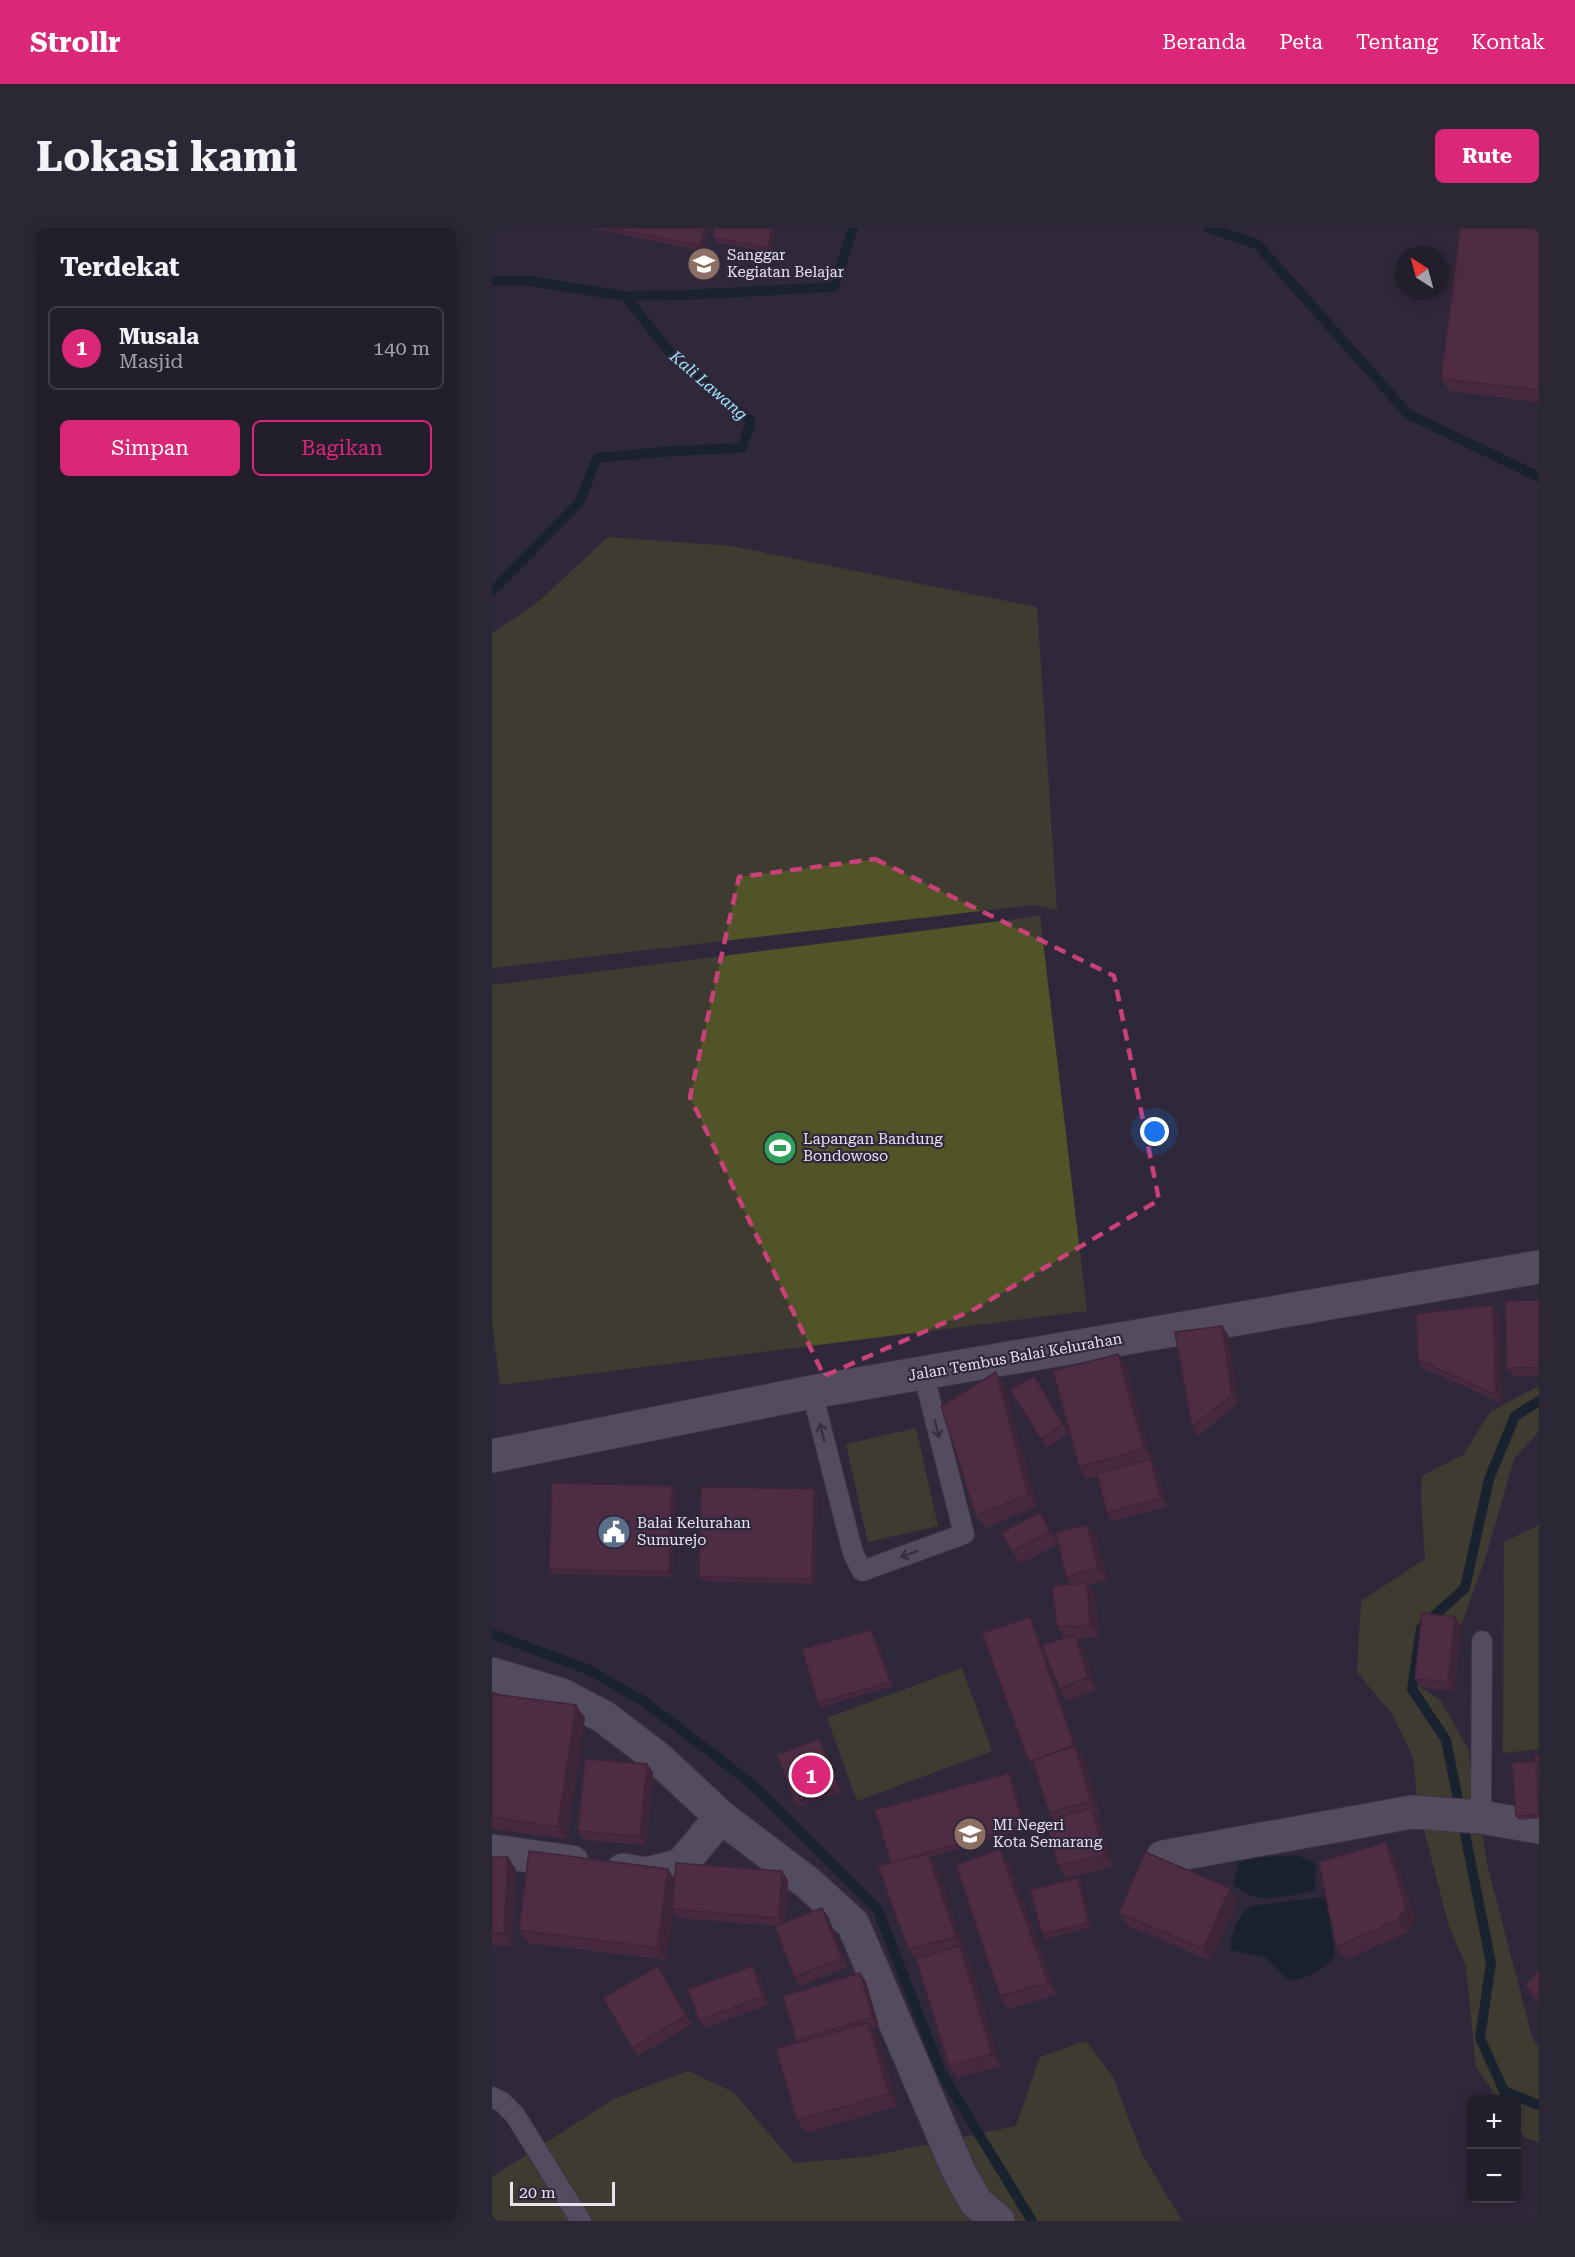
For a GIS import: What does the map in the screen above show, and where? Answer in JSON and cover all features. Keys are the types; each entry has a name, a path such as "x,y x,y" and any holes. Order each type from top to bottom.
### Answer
{"street":[{"name":"Jalan Tembus Balai Kelurahan","path":"492,1456 812,1392 1539,1267"},
{"path":"492,1674 562,1695 604,1717 659,1759 721,1817 808,1883 853,1924 959,2172 976,2202 998,2221"},
{"path":"1164,1857 1412,1812 1481,1817 1539,1827"},
{"path":"492,1851 647,1874 681,1865 721,1817"}],"lane":[{"path":"812,1392 853,1553 862,1571 964,1534 923,1372"},
{"path":"1481,1817 1482,1641"},
{"path":"492,2097 502,2102 515,2115 581,2221"}],"highlighted area":[{"path":"875,859 1114,976 1159,1200 973,1310 824,1376 690,1097 739,877"}],"green space":[{"path":"608,537 731,546 1037,607 1057,910 1033,905 492,968 492,634 539,601"},
{"name":"Lapangan Bandung Bondowoso","path":"1040,916 1087,1311 500,1385 492,1321 492,985"},
{"path":"1539,1386 1539,1431 1514,1459 1486,1556 1461,1626 1428,1622 1421,1688 1440,1700 1468,1748 1487,1864 1532,2037 1539,2049 1539,2142 1525,2138 1521,2132 1521,2095 1495,2095 1476,2067 1466,1966 1449,1926 1425,1834 1417,1796 1413,1757 1392,1714 1357,1672 1361,1601 1425,1559 1422,1476 1463,1455 1491,1411"},
{"path":"916,1428 938,1526 868,1542 846,1444"},
{"path":"1539,1525 1539,1749 1503,1753 1504,1542"},
{"path":"962,1668 992,1751 857,1801 827,1718"},
{"path":"1086,2041 1113,2077 1141,2152 1182,2221 492,2221 492,2177 614,2099 688,2071 733,2092 794,2163 867,2157 1016,2126 1040,2057"}],"water":[{"path":"1295,1855 1313,1861 1316,1866 1315,1890 1260,1898 1251,1896 1233,1884 1240,1859"},
{"path":"1322,1897 1328,1901 1335,1956 1314,1973 1289,1981 1266,1958 1231,1950 1236,1925 1242,1914 1251,1906"}],"building":[{"path":"609,228 704,228 700,246"},
{"path":"714,228 772,228 768,248 713,238"},
{"path":"1460,228 1539,228 1539,390 1441,379"},
{"path":"1539,1300 1539,1367 1507,1368 1505,1301"},
{"path":"1493,1305 1496,1395 1418,1360 1416,1314"},
{"path":"1222,1326 1232,1395 1192,1427 1175,1332"},
{"path":"1118,1354 1144,1449 1079,1467 1053,1371"},
{"path":"996,1372 1028,1494 976,1516 941,1406"},
{"path":"1034,1376 1063,1425 1041,1439 1010,1390"},
{"path":"1150,1459 1161,1498 1107,1513 1097,1474"},
{"name":"Balai Kelurahan Sumurejo","path":"552,1483 672,1486 669,1572 549,1569"},
{"path":"701,1487 814,1489 812,1579 699,1577"},
{"path":"1040,1512 1050,1532 1012,1551 1001,1533"},
{"path":"1087,1525 1098,1567 1066,1577 1056,1532"},
{"path":"1087,1583 1090,1625 1057,1627 1052,1586"},
{"path":"1422,1613 1455,1617 1448,1682 1415,1679"},
{"path":"1030,1617 1074,1745 1029,1762 982,1633"},
{"path":"871,1630 890,1682 818,1703 802,1649"},
{"path":"1075,1635 1088,1677 1059,1689 1042,1645"},
{"path":"492,1694 576,1705 558,1827 492,1817"},
{"path":"819,1739 839,1787 795,1803 777,1755"},
{"path":"1075,1746 1091,1801 1049,1813 1033,1761"},
{"path":"1535,1755 1539,1755 1539,1793"},
{"path":"585,1759 647,1764 640,1837 578,1831"},
{"path":"1536,1761 1539,1814 1516,1816 1512,1763"},
{"path":"1009,1773 1023,1825 891,1863 875,1810"},
{"path":"1092,1808 1104,1855 1058,1866 1046,1821"},
{"path":"1386,1842 1406,1907 1398,1920 1336,1947 1319,1862"},
{"path":"1000,1849 1048,1983 1000,1996 956,1865"},
{"path":"529,1851 668,1869 657,1948 519,1930"},
{"path":"1145,1852 1230,1888 1203,1949 1119,1913"},
{"path":"928,1854 956,1937 908,1949 878,1866"},
{"path":"492,1857 508,1857 504,1934 492,1933"},
{"path":"676,1863 782,1871 779,1918 672,1909"},
{"path":"1078,1878 1088,1923 1042,1934 1030,1890"},
{"path":"822,1908 842,1959 794,1977 775,1926"},
{"path":"960,1946 992,2054 949,2066 916,1959"},
{"path":"658,1966 686,2016 632,2048 603,1998"},
{"path":"753,1966 763,1997 699,2020 688,1989"},
{"path":"1539,1970 1539,1998 1525,1985"},
{"path":"860,1973 873,2017 796,2040 783,1996"},
{"path":"868,2023 889,2094 797,2120 776,2049"}],"waterway":[{"path":"625,296 834,287 853,228"},
{"path":"1208,228 1257,244 1408,414 1539,477"},
{"name":"Kali Lawang","path":"492,281 529,281 625,296 671,354 751,421 742,448 597,458 579,503 492,591"},
{"path":"1539,1401 1515,1416 1489,1479 1465,1588 1421,1628 1412,1689 1446,1740 1491,1963 1480,2038 1504,2091 1539,2105"},
{"path":"492,1634 587,1669 645,1702 753,1785 878,1910 941,2072 1032,2221"}],"place":[{"name":"Sanggar Kegiatan Belajar","path":"704,264"},
{"name":"Lapangan Bandung Bondowoso","path":"780,1148"},
{"name":"Balai Kelurahan Sumurejo","path":"614,1532"},
{"name":"Musala","path":"811,1775"},
{"name":"MI Negeri Kota Semarang","path":"970,1834"}]}
